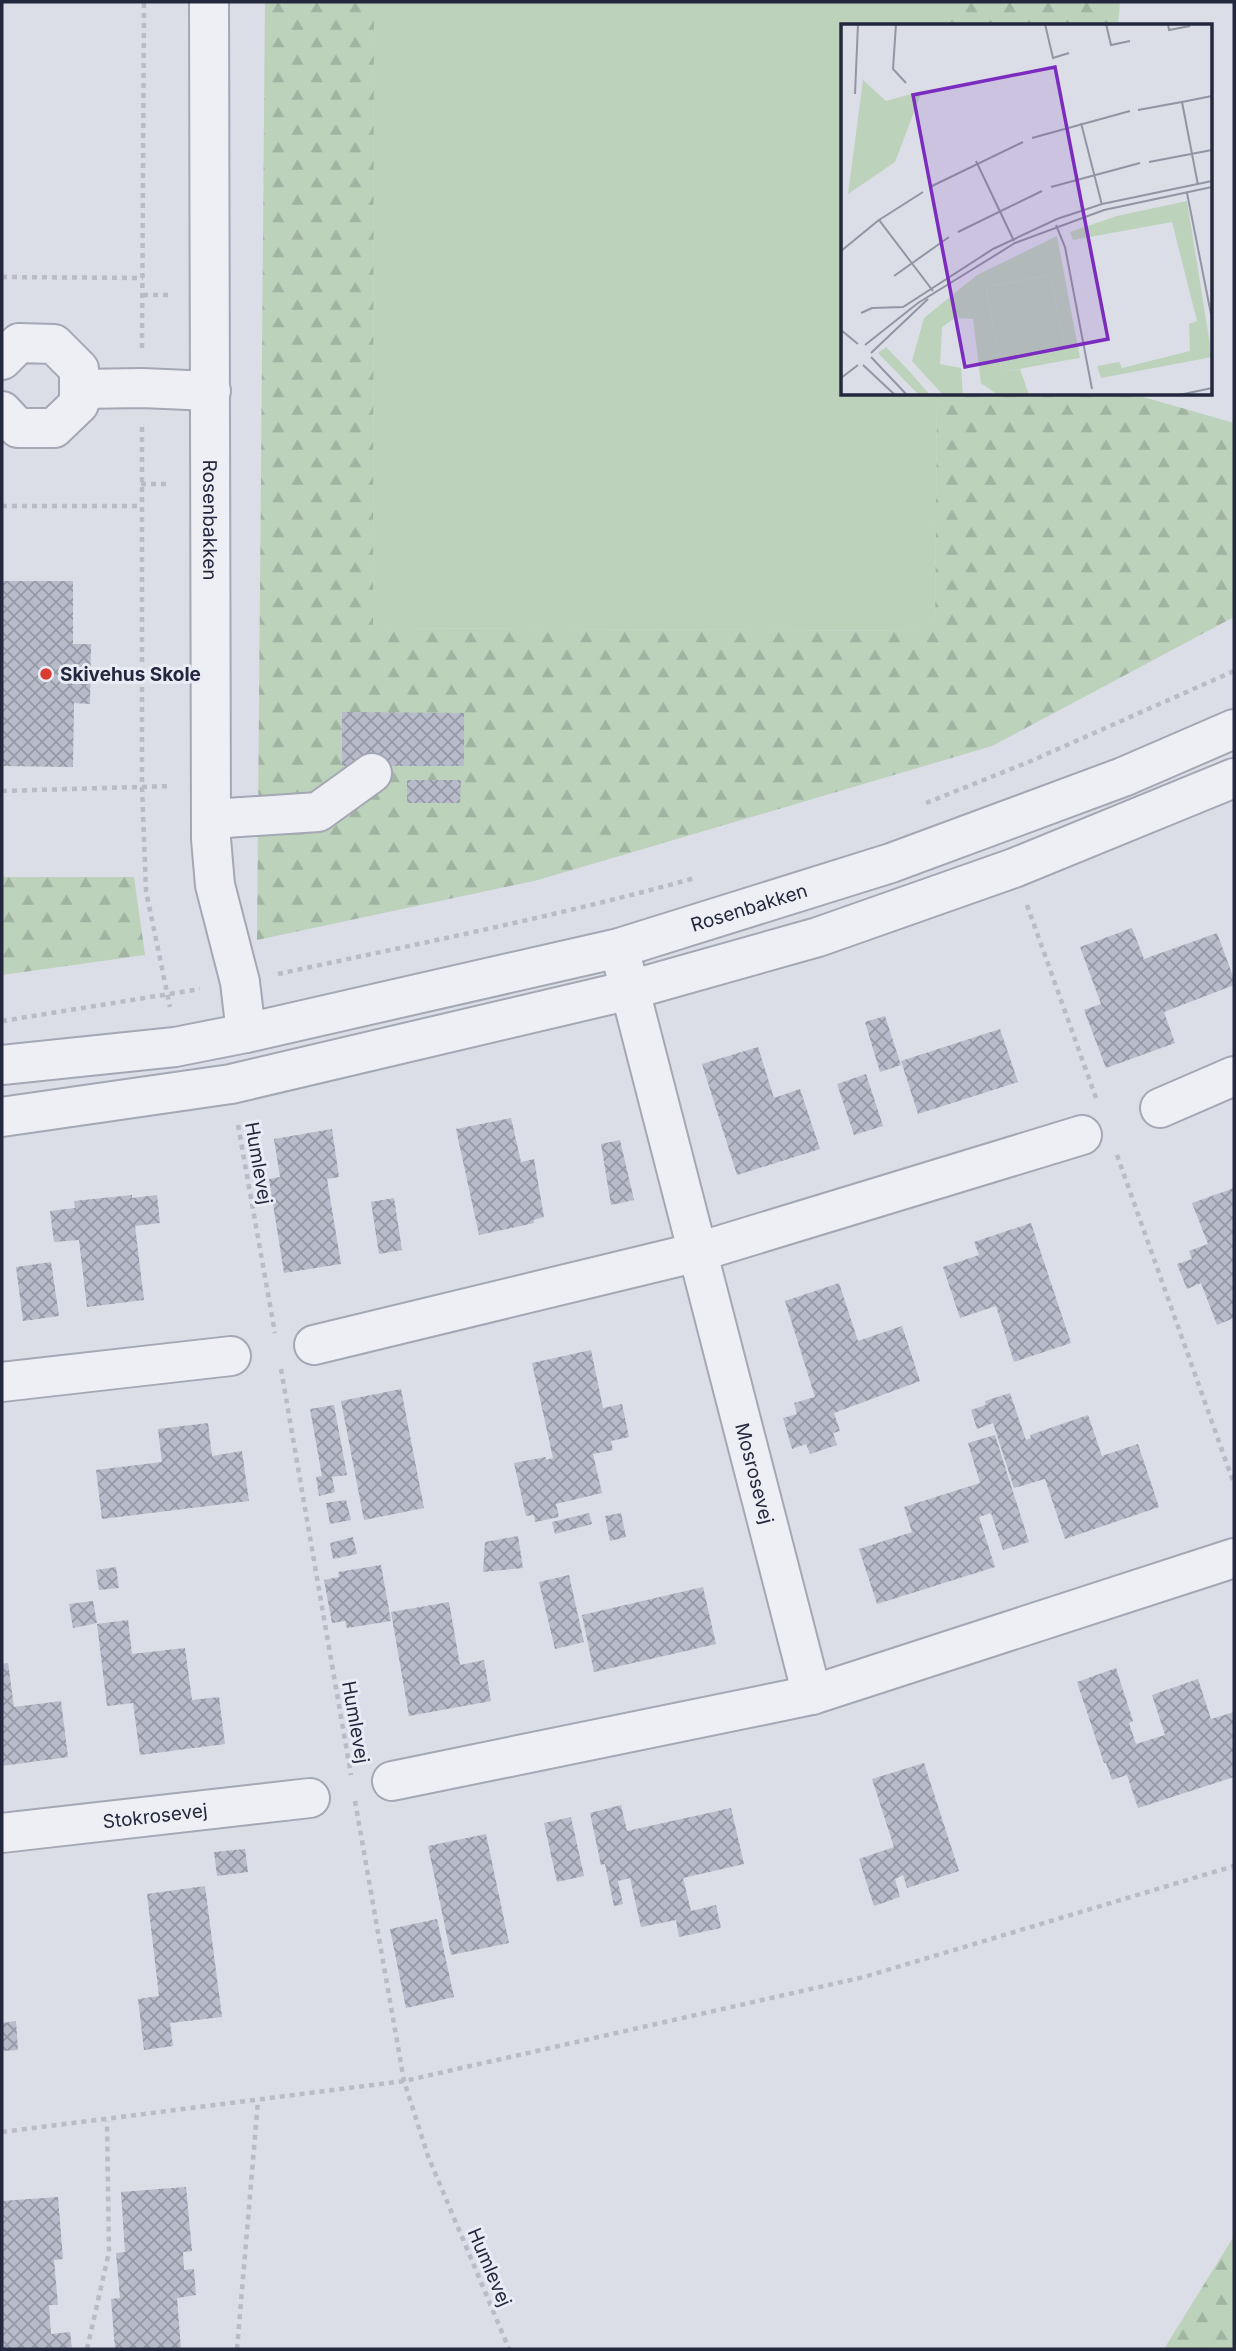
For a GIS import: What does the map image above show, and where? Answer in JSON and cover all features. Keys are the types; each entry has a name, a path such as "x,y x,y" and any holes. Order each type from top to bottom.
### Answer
{"street":[{"name":"Rosenbakken","path":"209,2 211,802 215,885 240,982 246,1033"},
{"path":"2,360 19,343 54,344 79,369 79,404 54,428 18,428 2,411"},
{"path":"79,389 211,391"},
{"name":"Rosenbakken","path":"2,1065 175,1047 619,948 891,863 1123,777 1234,729"},
{"path":"211,802 318,812 372,773"},
{"path":"2,1118 231,1084 630,990 818,937 1014,868 1234,778"},
{"name":"Mosrosevej","path":"619,948 812,1695"},
{"path":"1160,1108 1234,1076"},
{"path":"314,1345 698,1252 1090,1118"},
{"path":"2,1382 230,1356"},
{"path":"392,1781 812,1695 1234,1558"},
{"name":"Stokrosevej","path":"2,1833 310,1798"}],"path":[{"path":"144,2 142,787 146,891 168,994 175,1047"},
{"path":"2,277 143,278"},
{"path":"2,506 142,506"},
{"path":"914,808 1031,761 1234,671"},
{"path":"2,791 142,787 211,802"},
{"path":"1014,868 1090,1118"},
{"path":"2,1021 240,982 481,931 703,876"},
{"name":"Humlevej","path":"231,1084 275,1337"},
{"path":"1116,1153 1234,1484"},
{"name":"Humlevej","path":"280,1364 351,1778"},
{"name":"Humlevej","path":"354,1791 404,2081 428,2157 509,2349"},
{"path":"2,2132 404,2081 864,1976 1234,1866"},
{"path":"237,2349 258,2101"},
{"path":"87,2349 109,2252 107,2120"}],"green space":[{"path":"265,2 374,2 373,628 935,631 937,396 1140,396 1234,423 1234,617 992,746 538,880 257,940"},
{"path":"374,2 939,2 939,24 841,24 841,396 937,396 935,631 373,628"},
{"path":"939,2 1120,2 1118,24 939,24"},
{"path":"2,877 134,877 145,955 2,975"},
{"path":"1234,2236 1234,2349 1164,2349"}],"building":[{"name":"Skivehus Skole","path":"2,581 73,581 73,644 91,644 90,704 74,703 73,767 2,766"},
{"path":"342,712 464,713 464,766 342,766"},
{"path":"407,780 461,780 460,803 407,803"},
{"path":"1132,928 1144,959 1217,933 1234,985 1164,1012 1175,1043 1106,1068 1084,1010 1101,1004 1080,947"},
{"path":"885,1016 901,1065 880,1072 865,1022"},
{"path":"1000,1029 1018,1082 918,1114 901,1061"},
{"path":"758,1047 774,1098 800,1089 820,1149 737,1175 702,1064"},
{"path":"866,1074 883,1126 854,1135 837,1084"},
{"path":"511,1118 521,1162 534,1159 544,1217 533,1220 534,1223 479,1235 456,1129"},
{"path":"332,1129 339,1177 327,1179 341,1264 284,1273 269,1179 280,1177 274,1139"},
{"path":"620,1140 634,1200 611,1205 601,1144"},
{"path":"1234,1188 1234,1318 1217,1325 1201,1283 1187,1289 1177,1264 1192,1259 1189,1251 1208,1244 1192,1203"},
{"path":"132,1195 132,1198 157,1195 160,1223 135,1226 144,1300 87,1307 79,1240 54,1242 50,1211 75,1208 74,1201"},
{"path":"394,1198 402,1250 379,1254 371,1202"},
{"path":"1031,1223 1071,1343 1014,1362 996,1306 960,1318 943,1267 979,1255 974,1242"},
{"path":"51,1262 59,1316 23,1321 16,1267"},
{"path":"839,1283 858,1341 902,1326 920,1381 834,1413 840,1431 833,1433 837,1445 810,1454 806,1444 792,1449 783,1418 797,1414 794,1403 815,1397 785,1301"},
{"path":"591,1350 603,1408 622,1404 629,1437 611,1441 613,1450 593,1454 602,1493 556,1504 559,1517 535,1522 534,1515 526,1516 514,1463 553,1458 532,1363"},
{"path":"401,1389 424,1508 364,1520 341,1401"},
{"path":"1010,1393 1026,1440 1031,1438 1030,1435 1088,1415 1102,1456 1138,1444 1159,1507 1065,1539 1045,1479 1014,1488 993,1423 977,1429 971,1410 986,1405 985,1401"},
{"path":"334,1405 347,1475 332,1477 335,1492 319,1496 316,1477 322,1476 310,1409"},
{"path":"208,1423 212,1456 242,1451 249,1501 102,1519 96,1470 162,1462 158,1429"},
{"path":"995,1435 1029,1542 1003,1550 991,1513 979,1517 995,1567 877,1604 859,1549 912,1532 904,1507 980,1483 968,1443"},
{"path":"346,1500 351,1520 330,1524 326,1503"},
{"path":"589,1513 592,1524 555,1534 552,1522"},
{"path":"621,1513 626,1537 610,1541 605,1516"},
{"path":"518,1536 523,1568 483,1572 485,1542"},
{"path":"353,1537 357,1554 333,1559 330,1543"},
{"path":"381,1565 391,1621 347,1628 345,1621 332,1623 324,1580 339,1577 338,1572"},
{"path":"116,1567 119,1588 99,1590 96,1570"},
{"path":"569,1575 584,1642 555,1649 539,1582"},
{"path":"703,1587 716,1644 594,1672 582,1615"},
{"path":"93,1601 97,1623 73,1628 69,1604"},
{"path":"449,1602 460,1665 484,1660 491,1701 409,1716 391,1612"},
{"path":"128,1620 132,1654 185,1648 192,1700 219,1697 225,1744 140,1755 133,1703 107,1706 97,1624"},
{"path":"8,1663 14,1707 61,1701 68,1757 2,1766 2,1664"},
{"path":"1116,1668 1133,1721 1129,1723 1136,1744 1165,1735 1152,1695 1198,1679 1211,1719 1234,1712 1234,1777 1138,1808 1127,1775 1112,1780 1077,1682"},
{"path":"924,1763 959,1871 907,1888 903,1875 895,1879 900,1897 874,1906 859,1859 894,1847 872,1779"},
{"path":"621,1805 627,1831 731,1808 744,1864 683,1878 691,1911 716,1905 721,1928 679,1937 676,1920 641,1927 630,1878 618,1881 623,1904 614,1906 605,1864 601,1865 590,1813"},
{"path":"571,1817 584,1876 557,1882 544,1823"},
{"path":"486,1834 509,1943 451,1955 428,1846"},
{"path":"245,1849 248,1872 217,1876 214,1852"},
{"path":"205,1886 222,2017 170,2023 173,2046 144,2050 138,1999 159,1996 147,1894"},
{"path":"437,1919 454,1997 406,2008 390,1929"},
{"path":"16,2021 18,2050 2,2051 2,2023"},
{"path":"186,2187 192,2251 183,2252 184,2270 194,2269 196,2295 177,2298 181,2349 115,2349 111,2299 120,2298 116,2253 125,2252 121,2192"},
{"path":"58,2197 63,2259 54,2260 58,2305 49,2305 51,2334 70,2332 72,2349 2,2349 2,2201"}],"place":[{"name":"Skivehus Skole","path":"46,674"}]}
